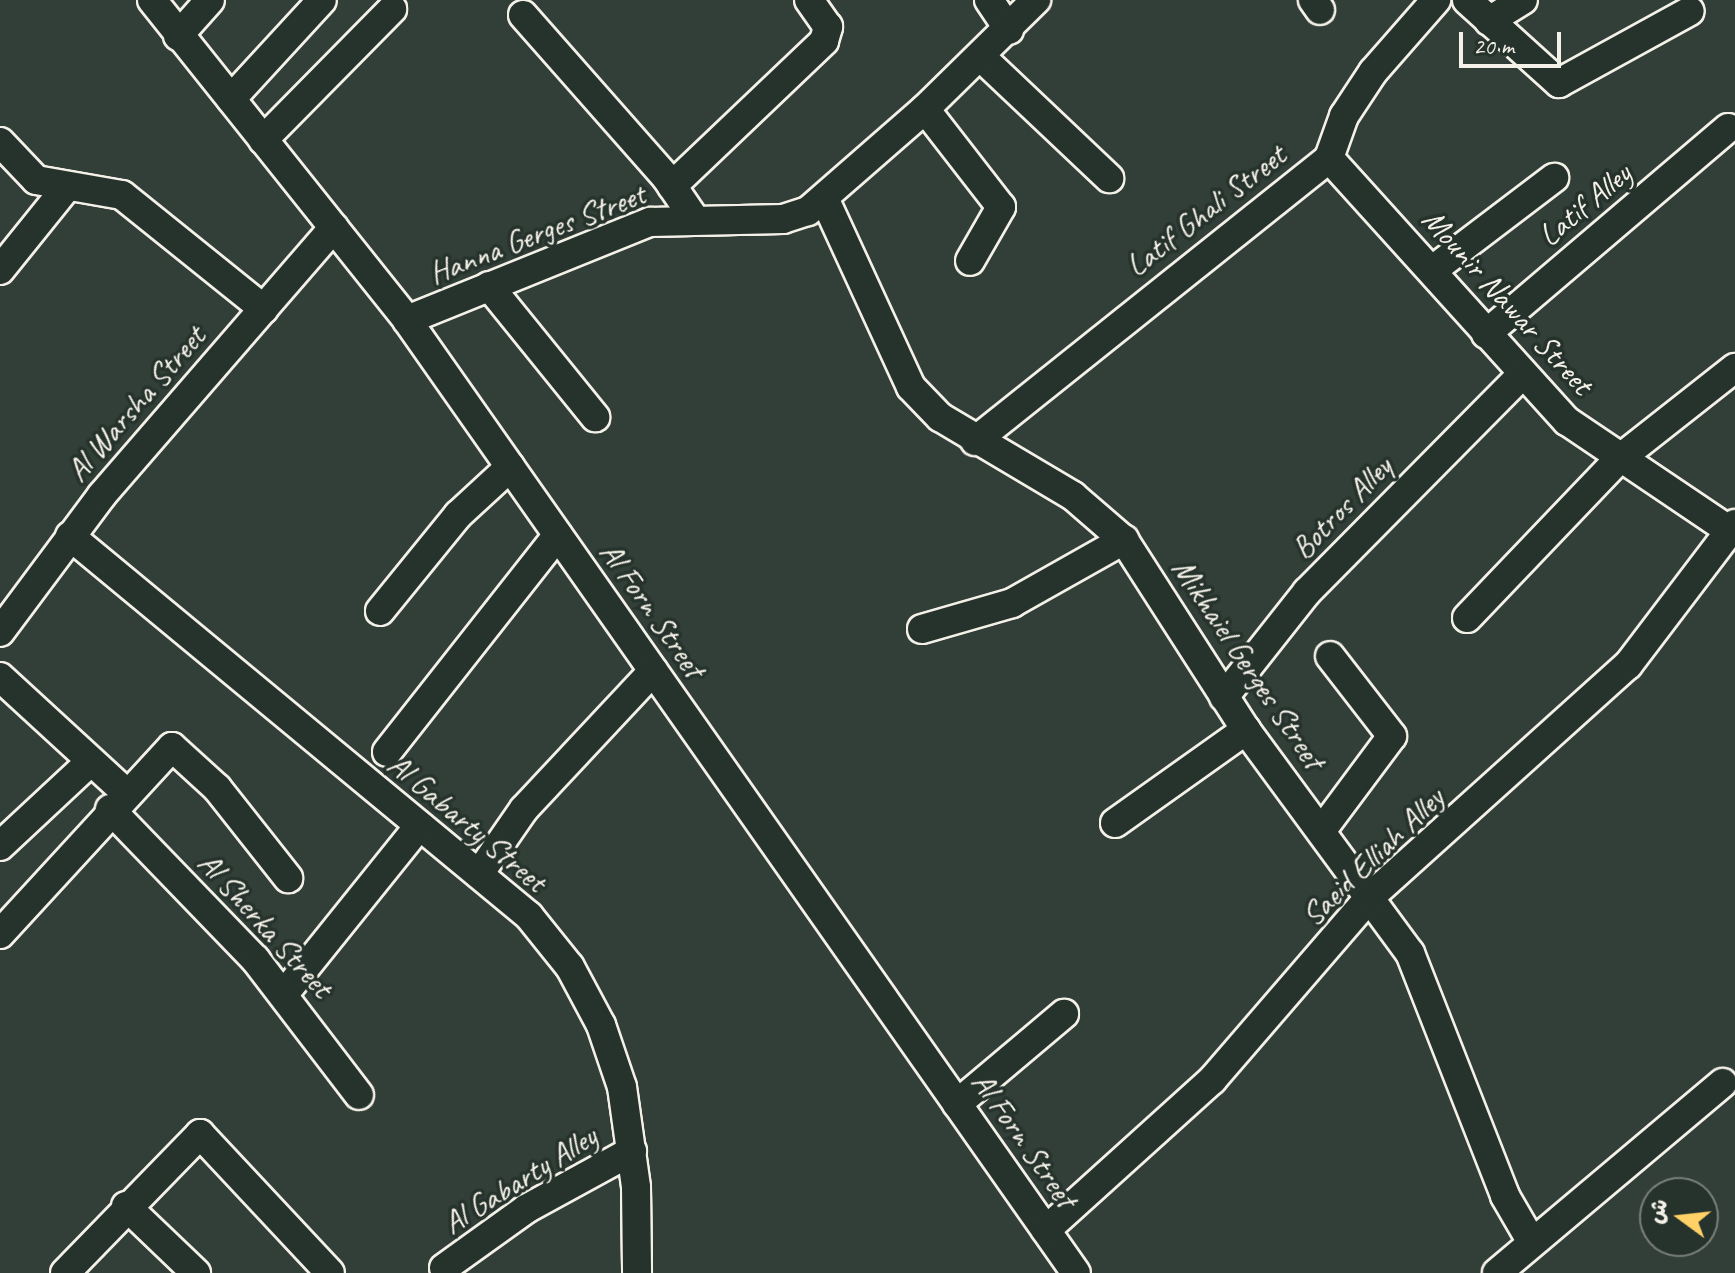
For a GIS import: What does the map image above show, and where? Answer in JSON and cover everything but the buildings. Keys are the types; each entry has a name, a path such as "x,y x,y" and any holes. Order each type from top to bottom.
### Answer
{"street":[{"name":"Al Forn Street","path":"152,0 407,320 1076,1273"},
{"path":"178,36 210,0"},
{"path":"231,99 322,0"},
{"path":"672,186 824,41 828,27 809,0"},
{"path":"989,0 1009,30"},
{"name":"Hanna Gerges Street","path":"407,320 650,222 694,218 783,219 825,200 1009,30 1036,0"},
{"name":"Latif Ghali Street","path":"975,441 1329,158 1344,116 1373,72 1436,0"},
{"path":"1467,0 1559,83 1690,11"},
{"path":"1489,21 1523,0"},
{"path":"263,140 392,9"},
{"path":"523,15 672,186 694,218"},
{"path":"980,56 1109,178"},
{"path":"925,109 1001,207 970,261"},
{"name":"Latif Alley","path":"1486,334 1728,128"},
{"path":"0,142 36,180 66,188 122,195 264,309"},
{"name":"Mounir Nawar Street","path":"1329,158 1434,269 1521,376 1618,460 1731,527"},
{"path":"1434,269 1554,178"},
{"path":"0,270 66,188"},
{"name":"Mikhaiel Gerges Street","path":"825,200 911,387 975,441 1073,496 1124,540 1246,730 1410,953 1505,1196 1530,1239"},
{"name":"Al Warsha Street","path":"0,632 70,536 334,227"},
{"path":"489,286 595,417"},
{"path":"1467,618 1618,460 1735,368"},
{"name":"Botros Alley","path":"1224,697 1307,592 1521,376"},
{"path":"380,611 458,515 510,467"},
{"name":"Saeid Elliah Alley","path":"1046,1230 1212,1080 1370,897 1628,665 1731,527"},
{"path":"387,752 558,535"},
{"name":"Al Gabarty Street","path":"70,536 529,916 582,990 622,1087 632,1151 637,1273"},
{"path":"922,629 1012,603 1124,540"},
{"path":"1322,830 1392,736 1330,656"},
{"path":"479,874 524,809 653,671"},
{"name":"Al Sherka Street","path":"0,677 90,762 117,800 284,994 359,1095"},
{"path":"1115,823 1246,730"},
{"path":"0,933 117,800 172,747 217,788 288,878"},
{"path":"0,846 90,762"},
{"path":"284,994 419,826"},
{"path":"957,1104 1064,1014"},
{"path":"1497,1273 1530,1239 1723,1083"},
{"path":"65,1273 126,1206 200,1134 330,1273"},
{"name":"Al Gabarty Alley","path":"444,1268 526,1209 632,1151"},
{"path":"126,1206 196,1273"}]}
